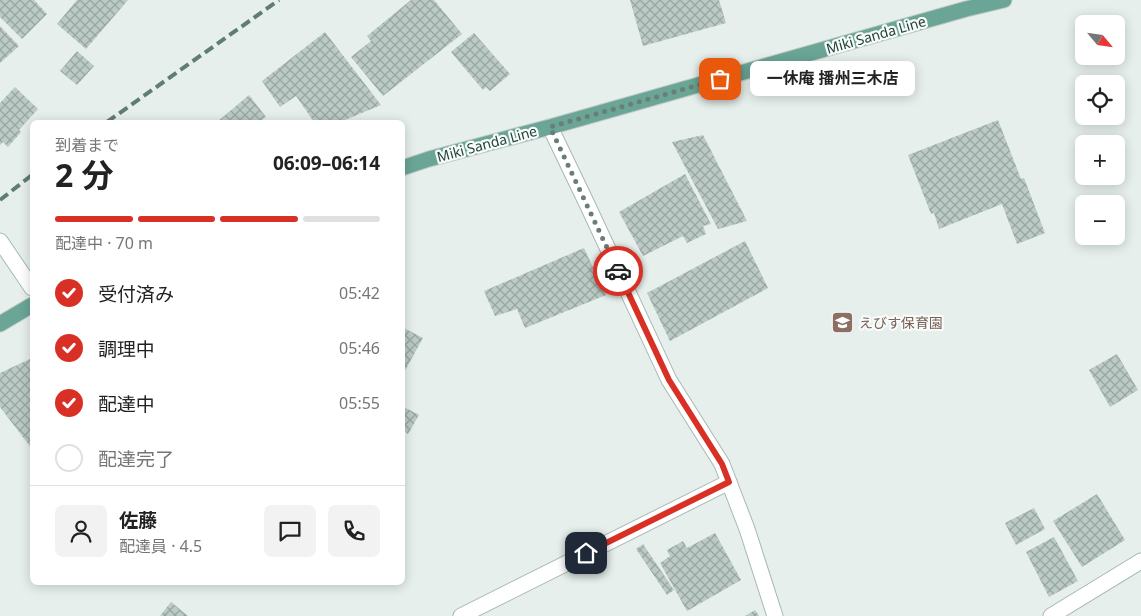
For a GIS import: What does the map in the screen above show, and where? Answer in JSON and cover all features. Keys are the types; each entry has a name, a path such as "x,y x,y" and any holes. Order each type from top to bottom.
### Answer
{"main road":[{"name":"Miki Sanda Line","path":"405,167 966,9 1004,0"},
{"path":"0,324 30,306"}],"street":[{"path":"550,127 669,380 722,464 747,529 775,616"},
{"path":"0,241 30,285"},
{"path":"461,616 729,482"},
{"path":"1051,616 1141,561"}],"building":[{"path":"0,0 34,0 47,14 22,39 0,17"},
{"path":"77,0 128,0 86,49 57,24"},
{"path":"411,0 434,0 462,34 383,96 351,57 371,41 367,36"},
{"path":"630,0 719,0 726,23 643,46"},
{"path":"0,26 19,46 0,63"},
{"path":"325,32 381,105 345,120 313,120 296,96 280,107 262,81"},
{"path":"474,33 510,74 490,91 486,87 483,90 451,52"},
{"path":"77,51 94,66 77,85 60,71"},
{"path":"15,87 38,109 19,130 21,132 8,147 3,142 0,145 0,103"},
{"path":"249,95 266,117 262,120 219,120"},
{"path":"998,120 1021,179 1024,178 1045,233 1017,244 1002,204 939,229 934,213 931,214 908,155"},
{"path":"703,135 747,221 718,229 672,142"},
{"path":"685,174 711,224 703,226 706,234 687,243 683,236 643,256 619,212"},
{"path":"745,241 768,288 670,341 647,293"},
{"path":"584,248 606,295 525,328 517,309 495,316 484,291"},
{"path":"405,329 423,338 405,371"},
{"path":"1117,354 1138,390 1110,407 1089,370"},
{"path":"30,359 30,446 0,407 0,373"},
{"path":"405,408 419,415 408,434 405,432"},
{"path":"1097,494 1125,540 1082,567 1053,521"},
{"path":"1034,508 1045,529 1016,545 1005,523"},
{"path":"715,533 741,580 687,611 660,563 670,556 667,550 683,541 687,548"},
{"path":"1054,537 1078,581 1049,597 1026,552"},
{"path":"643,544 674,590 667,595 636,549"},
{"path":"171,602 188,616 160,616"},
{"path":"755,610 759,616 745,616"}],"railway":[{"path":"110,120 279,0"},
{"path":"0,200 30,177"}],"way so far":[{"path":"618,271 550,127 720,79"}],"place":[{"name":"一休庵 播州三木店","path":"720,79"},
{"name":"えびす保育園","path":"843,323"}],"route":[{"path":"586,553 729,482 722,464 669,380 618,271"}]}
